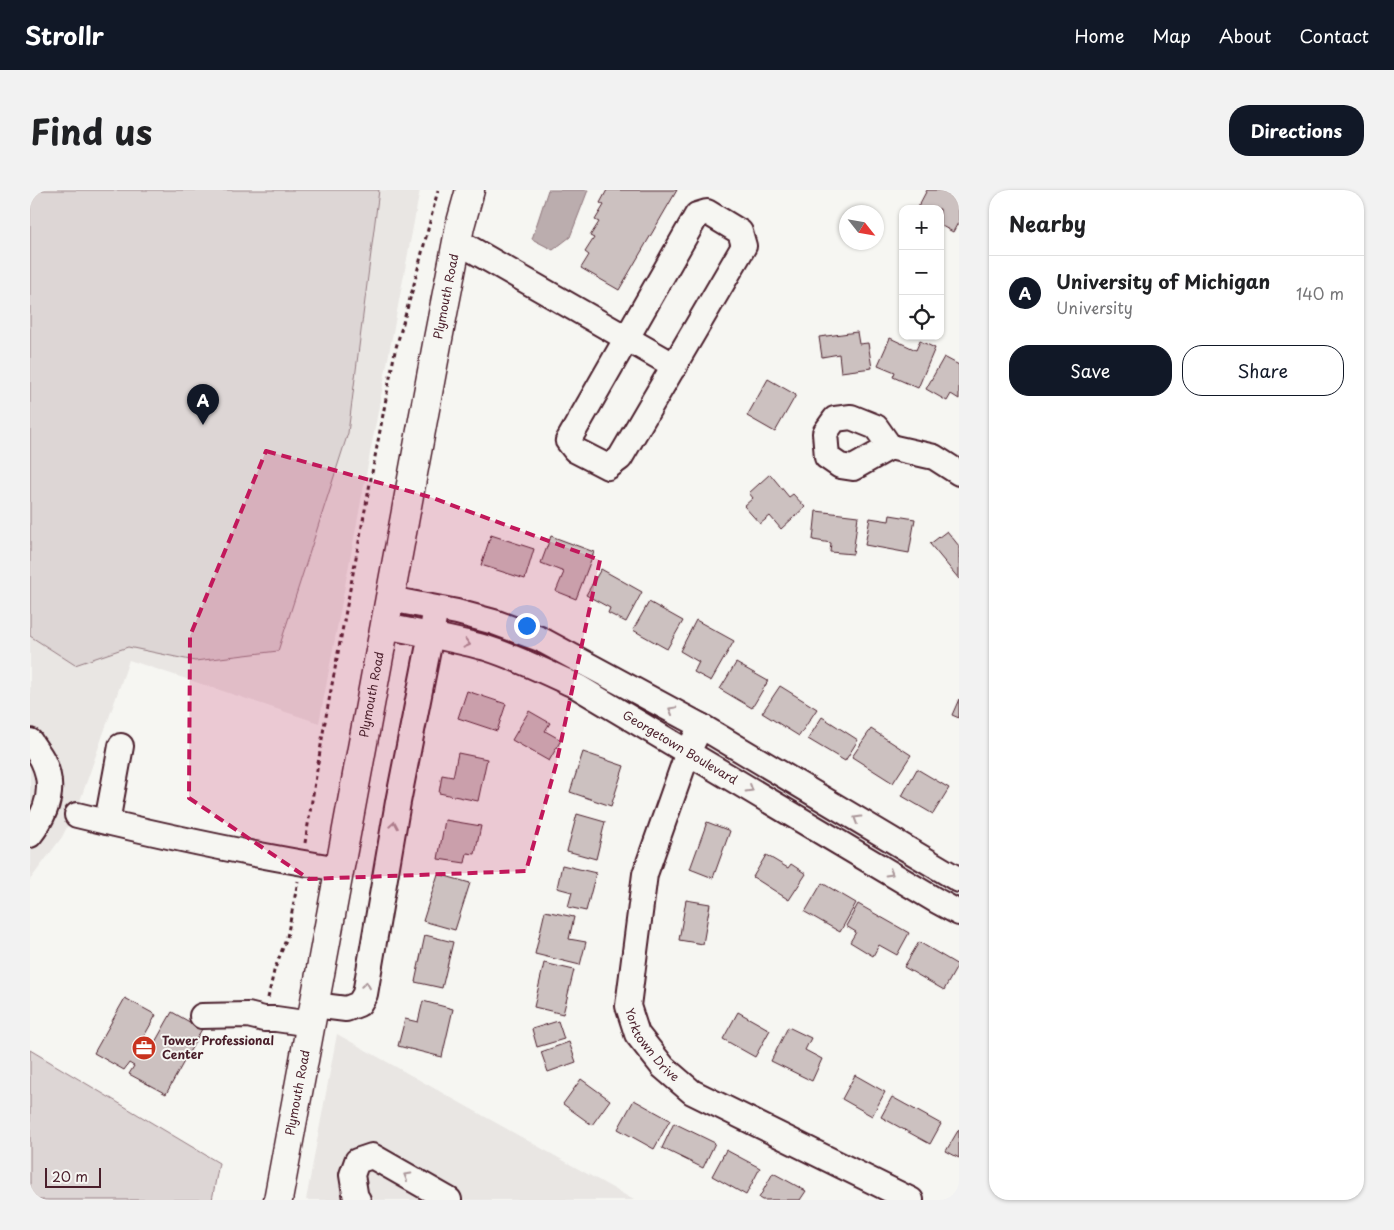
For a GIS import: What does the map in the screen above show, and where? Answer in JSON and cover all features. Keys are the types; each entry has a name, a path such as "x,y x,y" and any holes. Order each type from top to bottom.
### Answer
{"main road":[{"name":"Plymouth Road","path":"278,1200 458,241 470,190"}],"street":[{"path":"707,212 740,232 744,246 675,366 620,458 608,467 575,450 568,441 697,215 707,212"},
{"path":"458,241 675,366"},
{"path":"890,447 934,457 959,473"},
{"path":"390,599 457,612 494,622 540,639 701,726 957,874 937,901"},
{"path":"202,1016 248,1016 276,1019 346,1009 359,1004 365,994 398,802 436,608"},
{"name":"Georgetown Boulevard","path":"385,626 486,648 522,661 578,687 959,913"},
{"name":"Yorktown Drive","path":"701,726 688,752 645,874 628,1006 637,1034 663,1067 692,1092 911,1200"},
{"path":"30,741 43,760 50,786 48,799 37,826 30,835"},
{"path":"107,822 121,746"},
{"path":"30,768 35,788 33,806 30,813"},
{"path":"77,815 157,834 340,869"},
{"path":"358,1200 356,1199 352,1175 357,1161 372,1156 449,1200"}],"path":[{"path":"305,843 324,727 395,351 438,190"},
{"path":"268,999 274,971 287,937 300,873"}],"highlighted area":[{"path":"266,451 430,497 600,560 556,765 526,871 309,879 189,798 190,636"}],"shaded area":[{"path":"30,190 420,190 319,723 129,660 80,801 62,837 30,880"},
{"path":"30,190 379,190 348,433 278,651 195,661 128,647 75,665 30,636"},
{"path":"548,190 588,190 570,237 553,250 532,239"},
{"path":"337,1034 634,1200 306,1200"},
{"path":"30,1050 219,1163 212,1200 30,1200"}],"building":[{"path":"607,190 677,190 619,290 581,268 589,255 585,252 594,238 590,236 599,222 595,220 604,205 600,203"},
{"path":"927,190 942,190 959,200 959,221 953,232 944,227 944,205 919,205"},
{"path":"857,332 859,344 868,343 872,368 841,372 839,354 822,357 819,337"},
{"path":"890,338 916,350 920,341 935,348 918,388 893,377 895,372 878,365"},
{"path":"944,357 959,365 959,399 951,394 947,401 926,389"},
{"path":"768,379 796,395 775,432 747,416"},
{"path":"770,474 789,497 793,494 805,507 781,529 770,516 760,524 744,506 753,498 749,493"},
{"path":"816,511 858,516 853,554 830,552 831,543 813,540"},
{"path":"890,515 915,519 909,553 865,545 870,518 889,521"},
{"path":"947,531 959,546 959,579 930,544"},
{"path":"491,535 534,549 525,579 481,565"},
{"path":"551,536 594,552 576,599 556,591 564,572 541,563"},
{"path":"601,569 642,592 626,622 608,613 610,608 586,595"},
{"path":"649,602 683,621 667,649 633,630"},
{"path":"696,620 734,641 711,681 694,672 699,662 680,651"},
{"path":"736,663 768,681 752,708 720,689"},
{"path":"780,686 817,709 799,736 762,713"},
{"path":"467,691 506,704 497,731 458,718"},
{"path":"959,699 959,718 952,715"},
{"path":"529,711 550,723 545,731 561,740 549,761 512,740"},
{"path":"822,717 858,740 845,761 808,739"},
{"path":"871,729 911,755 893,783 852,757"},
{"path":"583,752 624,766 611,806 570,792"},
{"path":"458,753 487,759 478,801 439,793 442,775 453,777"},
{"path":"917,769 949,788 933,814 902,796"},
{"path":"577,814 605,822 596,859 567,851"},
{"path":"445,820 481,826 475,854 467,853 465,863 438,859"},
{"path":"707,822 730,831 713,878 690,869"},
{"path":"766,855 788,868 791,864 806,874 789,900 753,877"},
{"path":"562,865 596,873 586,911 568,907 572,892 557,888"},
{"path":"438,874 470,883 455,930 423,921"},
{"path":"822,883 856,903 840,932 805,912"},
{"path":"686,900 710,904 703,944 679,940"},
{"path":"858,904 909,933 897,955 879,945 873,956 850,942 856,932 846,926"},
{"path":"545,911 574,917 569,939 586,942 580,965 535,954"},
{"path":"425,935 453,942 442,988 415,982"},
{"path":"919,942 958,965 944,990 904,967"},
{"path":"544,963 574,970 563,1014 534,1007"},
{"name":"Tower Professional Center","path":"125,998 156,1015 143,1038 154,1044 172,1012 202,1029 166,1094 129,1074 134,1066 129,1063 124,1070 94,1053"},
{"path":"423,1001 453,1009 442,1057 398,1046 405,1019 418,1022"},
{"path":"738,1012 770,1030 755,1057 723,1039"},
{"path":"558,1021 564,1039 537,1047 532,1029"},
{"path":"788,1027 811,1038 805,1050 822,1059 812,1081 771,1061"},
{"path":"569,1042 576,1062 548,1072 541,1052"},
{"path":"855,1075 885,1092 872,1116 842,1099"},
{"path":"581,1079 610,1100 592,1125 563,1104"},
{"path":"892,1097 941,1124 930,1144 881,1117"},
{"path":"634,1100 670,1120 654,1149 618,1129"},
{"path":"674,1123 715,1143 703,1168 662,1148"},
{"path":"959,1129 959,1158 946,1151"},
{"path":"726,1150 760,1168 746,1195 712,1176"},
{"path":"773,1173 806,1191 800,1200 762,1200 759,1198"}],"place":[{"name":"University of Michigan","path":"203,425"},
{"name":"Tower Professional Center","path":"144,1048"}]}
